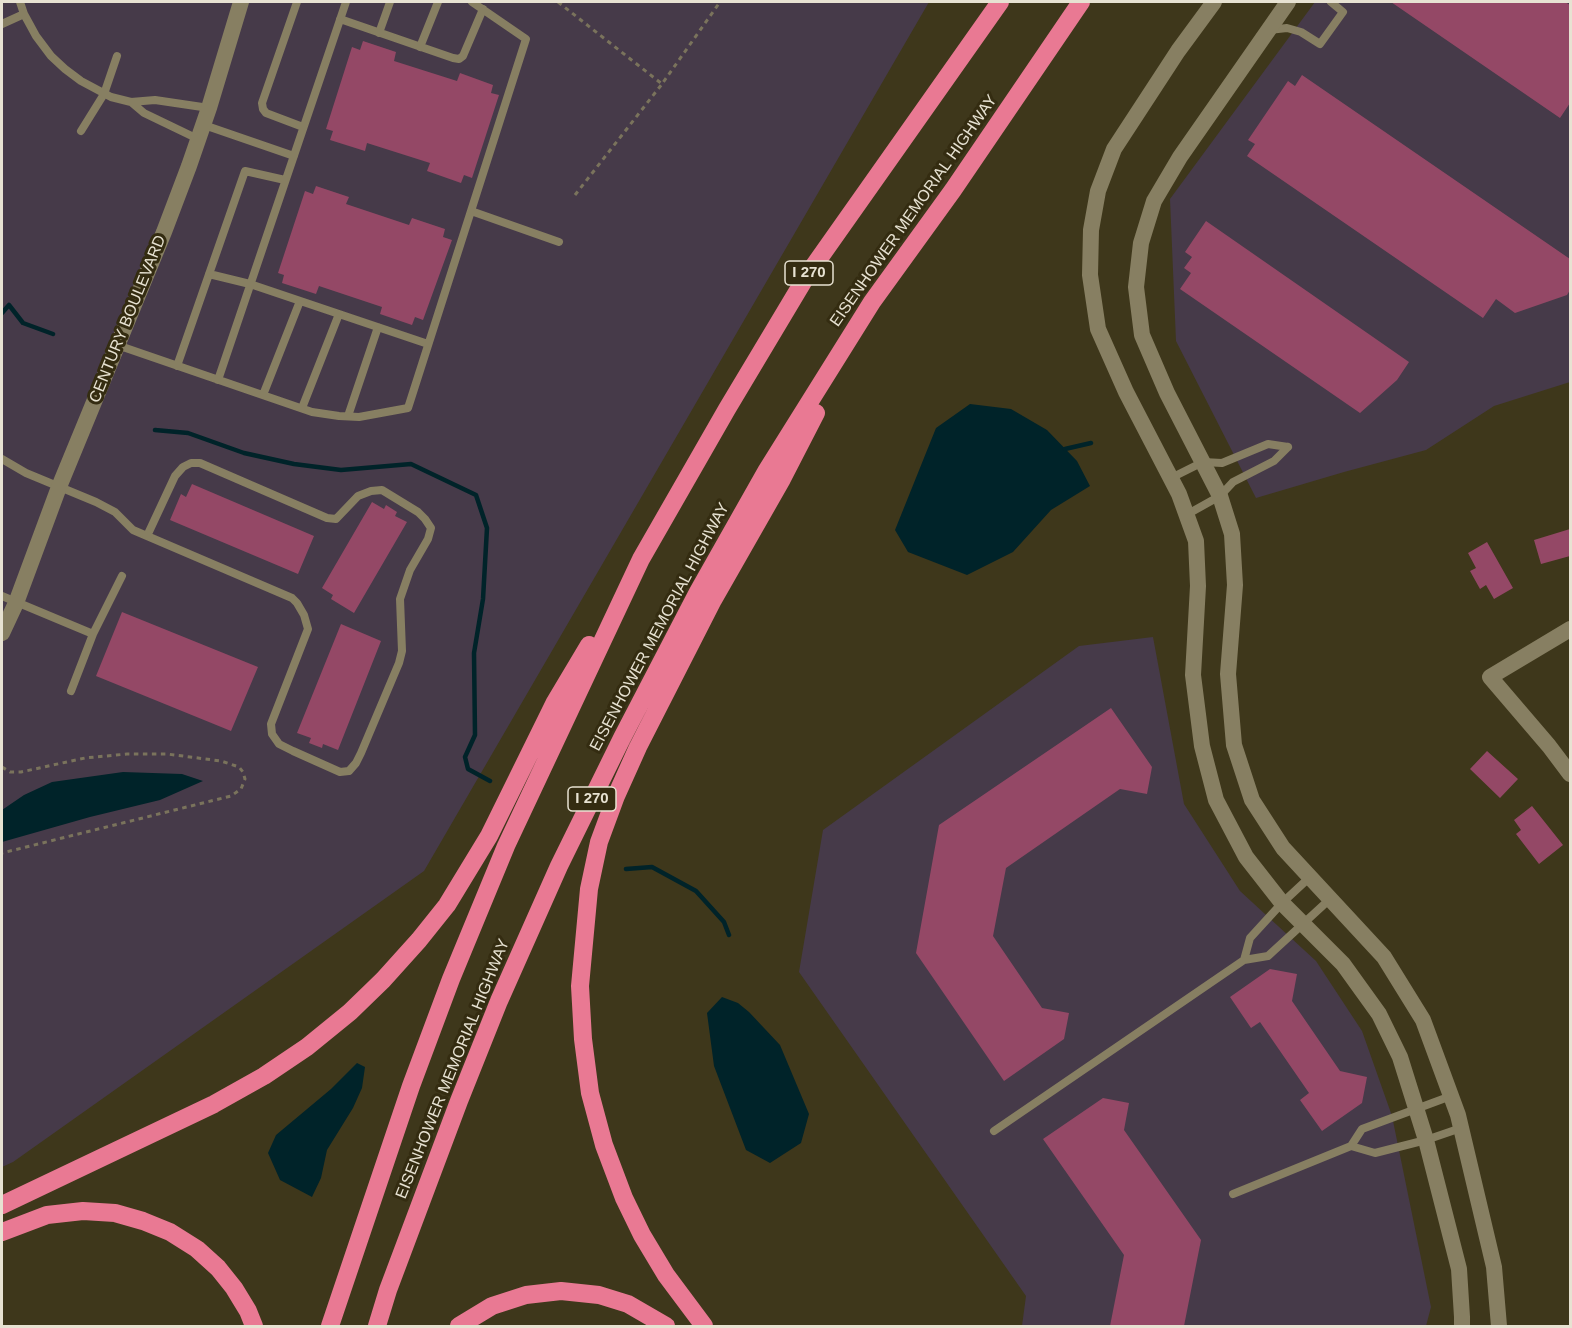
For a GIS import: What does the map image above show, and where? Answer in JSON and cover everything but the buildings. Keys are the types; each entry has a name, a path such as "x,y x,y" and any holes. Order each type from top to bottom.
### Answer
{"highway":[{"name":"EISENHOWER MEMORIAL HIGHWAY","path":"330,1326 411,1086 451,979 506,846 641,559 806,277 1000,2"},
{"name":"EISENHOWER MEMORIAL HIGHWAY","path":"377,1326 405,1245 499,1001 559,866 698,592 767,470 872,302 953,190 1081,2"},
{"path":"704,1326 666,1275 642,1235 624,1198 604,1145 593,1103 583,1039 580,986 589,889 599,842 638,747 713,600 782,479 872,302"},
{"path":"2,1205 214,1104 264,1076 307,1047 342,1019 383,980 447,905 489,836 555,702 641,559"},
{"path":"2,1232 47,1215 83,1211 115,1213 143,1221 170,1232 218,1268 234,1288 255,1326"},
{"path":"459,1326 492,1306 526,1295 561,1291 599,1295 628,1304 666,1326"}],"street":[{"name":"CENTURY BOULEVARD","path":"2,633 9,599 59,487 189,166 241,2"},
{"path":"1214,2 1178,51 1114,149 1098,191 1091,230 1090,275 1098,329 1126,392 1179,494 1196,540 1198,586 1193,675 1202,746 1216,800 1246,857 1282,903 1343,964 1379,1014 1400,1056 1426,1140 1459,1269 1462,1326"},
{"path":"1288,2 1180,157 1154,201 1142,243 1136,287 1142,335 1167,393 1220,496 1232,534 1235,585 1228,674 1233,745 1252,800 1283,848 1384,957 1423,1020 1461,1128 1494,1267 1499,1326"},
{"path":"1570,629 1490,677 1570,774"}],"lane":[{"path":"20,2 36,36 51,56 81,81 111,98 131,102 155,100 209,108"},
{"path":"297,2 262,103 266,112 303,127"},
{"path":"218,380 346,2"},
{"path":"379,33 390,2"},
{"path":"420,47 438,2"},
{"path":"117,345 312,412 359,417 408,408 526,39 472,2"},
{"path":"1269,30 1287,28 1301,32 1320,44 1343,12 1331,2"},
{"path":"340,20 459,59 463,56 483,9"},
{"path":"2,24 24,14"},
{"path":"81,131 104,94 117,56"},
{"path":"131,102 144,113 201,132 294,156"},
{"path":"177,366 245,171 285,180"},
{"path":"471,211 559,242"},
{"path":"209,274 250,284 428,344"},
{"path":"263,395 300,301"},
{"path":"302,408 339,314"},
{"path":"348,416 378,327"},
{"path":"1171,478 1203,462 1222,463 1268,444 1288,447 1274,461 1233,482 1220,496 1186,515"},
{"path":"2,459 115,512 133,530 147,536 292,598 304,615 308,628 271,724 272,734 279,744 293,751 340,772 350,771 361,753 399,663 402,651 400,599 410,570 428,539 430,528 425,519 418,512 382,490 358,496 336,519 327,519 200,463 191,463 183,467 175,476 147,536"},
{"path":"71,691 93,634 122,576"},
{"path":"9,599 93,634"},
{"path":"1244,960 1250,938 1310,877"},
{"path":"994,1131 1244,960 1268,956 1330,899"},
{"path":"1233,1194 1351,1146 1362,1129 1451,1096"},
{"path":"1351,1146 1375,1153 1461,1128"}],"path":[{"path":"558,2 662,84"},
{"path":"575,195 662,84 720,2"},
{"path":"2,767 10,772 21,772 85,758 127,754 167,754 221,761 239,767 245,779 242,789 231,796 2,852"}],"shaded area":[{"path":"2,2 929,2 424,871 13,1162 2,1167"},
{"path":"1315,2 1570,2 1570,382 1494,406 1426,450 1256,498 1176,341 1170,199"},
{"path":"1153,637 1184,804 1240,891 1316,961 1362,1031 1392,1116 1431,1307 1426,1326 1022,1326 1026,1296 799,972 823,830 1079,646"}],"water":[{"path":"970,404 1011,409 1047,430 1077,461 1090,486 1051,510 1013,552 967,575 908,552 895,530 936,428"},
{"path":"123,772 182,774 203,781 160,800 2,842 2,810 24,795 52,782"},
{"path":"722,997 738,1003 749,1012 780,1045 809,1114 801,1143 770,1163 746,1150 714,1066 707,1013"},
{"path":"357,1063 365,1067 362,1088 353,1108 327,1150 321,1178 312,1197 280,1180 268,1153 276,1135 331,1089"}],"waterway":[{"path":"2,313 9,305 23,323 53,334"},
{"path":"155,430 188,433 244,453 294,464 341,470 411,464 476,495 487,528 483,599 474,653 475,735 465,757 468,769 490,781"},
{"path":"1065,449 1091,443"},
{"path":"626,869 652,867 696,891 724,922 729,935"}]}
